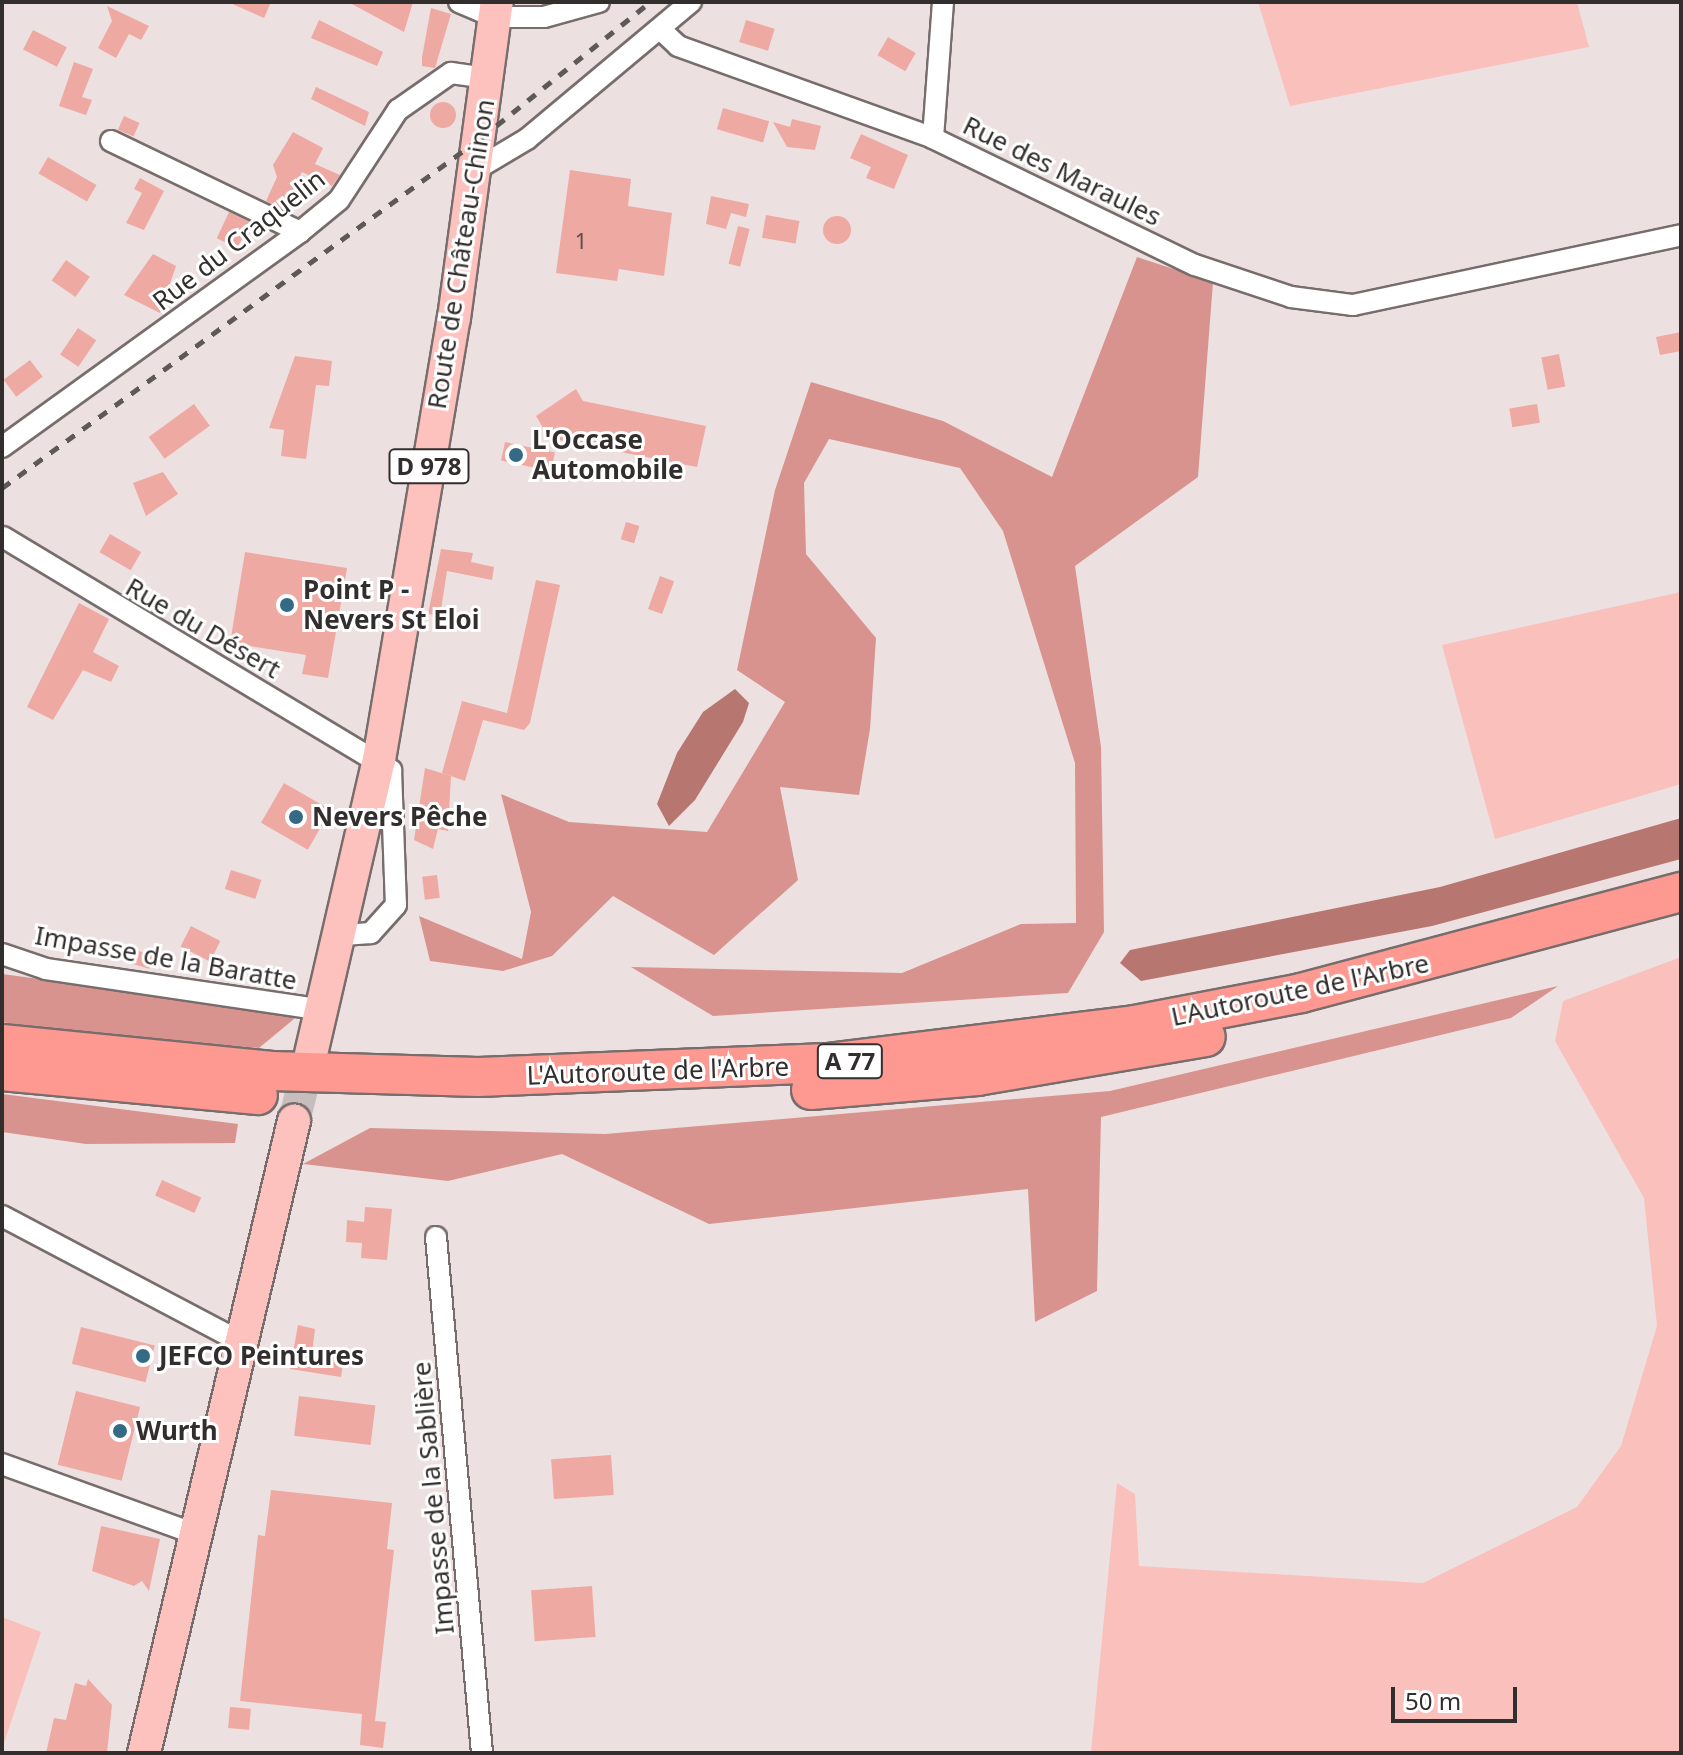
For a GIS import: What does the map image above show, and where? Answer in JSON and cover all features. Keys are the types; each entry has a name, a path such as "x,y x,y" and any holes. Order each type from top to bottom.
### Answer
{"highway":[{"name":"L'Autoroute de l'Arbre","path":"2,1044 272,1071 478,1077 827,1063 1135,1025 1301,993 1681,892"},
{"name":"L'Autoroute de l'Arbre","path":"2,1071 351,1099 618,1099 872,1085 1143,1051 1482,976 1681,918"}],"main road":[{"name":"Route de Château-Chinon","path":"311,1054 379,760 475,170 496,10"},
{"path":"144,1753 294,1121"}],"street":[{"path":"459,2 544,17 599,2"},
{"path":"475,170 527,139 691,2"},
{"path":"933,138 943,2"},
{"name":"Rue des Maraules","path":"660,29 678,46 933,138 1195,265 1291,297 1353,305 1681,235"},
{"name":"Rue du Craquelin","path":"2,447 300,232 348,188 389,118 451,73 488,78"},
{"path":"111,141 300,232"},
{"name":"Rue du Désert","path":"3,537 379,760"},
{"path":"340,935 371,933 396,905 397,790 379,760"},
{"name":"Impasse de la Baratte","path":"2,954 46,969 322,1010"},
{"path":"2,1216 241,1342"},
{"name":"Impasse de la Sablière","path":"436,1237 482,1753"},
{"path":"2,1464 195,1534"}],"shaded area":[{"path":"1258,2 1577,2 1589,47 1290,106"},
{"path":"1137,257 1213,282 1198,477 1075,566 1101,747 1104,932 1068,993 713,1016 631,967 902,973 1021,924 1076,923 1075,763 1003,531 960,468 829,439 804,483 806,554 876,638 870,729 859,795 780,787 798,880 714,955 613,896 552,956 503,971 430,961 419,916 522,959 531,912 501,794 569,822 707,832 785,702 737,670 775,490 811,382 943,421 1052,477"},
{"path":"1681,592 1681,784 1495,839 1442,645"},
{"path":"735,689 749,703 743,722 695,800 669,826 657,804 677,753 703,712"},
{"path":"1681,818 1681,859 1432,926 1141,981 1120,963 1130,950 1440,887"},
{"path":"1681,957 1681,1753 1091,1753 1117,1483 1135,1494 1139,1566 1423,1583 1577,1507 1621,1446 1657,1326 1644,1198 1555,1041 1563,1001"},
{"path":"2,974 300,1014 259,1048 45,1030 2,1022"},
{"path":"1558,986 1511,1018 1101,1117 1097,1291 1035,1322 1028,1189 709,1224 562,1154 448,1181 303,1164 370,1128 605,1134 1110,1091"},
{"path":"2,1094 238,1124 235,1143 86,1144 2,1132"},
{"path":"2,1617 41,1632 2,1749"}],"building":[{"path":"228,2 271,2 264,18"},
{"path":"348,2 413,2 404,32"},
{"path":"107,6 149,26 141,40 129,34 116,58 98,48 112,21"},
{"path":"431,8 451,14 435,68 422,66"},
{"path":"319,20 383,52 377,66 311,38"},
{"path":"746,20 775,29 768,51 739,42"},
{"path":"33,30 67,47 57,67 23,50"},
{"path":"888,37 916,53 905,71 878,55"},
{"path":"74,62 93,69 82,97 92,100 86,115 59,106"},
{"path":"316,87 369,112 365,126 311,99"},
{"path":"443,102 452,106 456,115 452,124 443,128 434,124 430,115 434,106"},
{"path":"723,108 769,121 763,142 717,129"},
{"path":"124,116 140,123 133,137 118,130"},
{"path":"792,119 821,126 815,150 787,147 773,122 790,127"},
{"path":"293,132 323,148 315,164 340,175 332,186 302,172 284,210 266,201 277,177 273,165"},
{"path":"861,134 908,155 894,189 866,178 871,167 850,158"},
{"path":"48,157 96,185 87,201 38,173"},
{"path":"570,170 631,179 628,206 672,213 664,276 619,269 617,281 556,273"},
{"path":"140,178 164,191 144,230 126,223 142,193 134,189"},
{"path":"711,196 749,204 746,217 731,213 726,229 706,224"},
{"path":"229,212 250,222 238,248 217,238"},
{"path":"766,215 799,221 795,244 762,238"},
{"path":"837,216 847,220 851,230 847,240 837,244 827,240 823,230 827,220"},
{"path":"738,226 750,229 740,267 729,264"},
{"path":"153,254 176,266 160,313 124,295"},
{"path":"66,260 90,277 75,297 52,280"},
{"path":"78,328 96,340 78,367 60,355"},
{"path":"1681,332 1681,351 1660,355 1656,337"},
{"path":"1559,354 1565,386 1548,390 1541,357"},
{"path":"295,356 332,361 329,386 316,385 306,459 281,456 284,430 269,428"},
{"path":"30,360 43,377 16,397 4,380"},
{"path":"576,389 583,401 706,426 697,467 549,438 536,416"},
{"path":"194,404 210,426 165,459 149,437"},
{"path":"1537,404 1540,423 1512,427 1509,408"},
{"path":"505,442 555,453 551,471 501,461"},
{"path":"163,472 178,494 146,516 133,483"},
{"path":"626,522 639,526 634,543 621,539"},
{"path":"110,534 141,552 131,570 100,552"},
{"path":"441,549 473,553 471,562 494,567 492,580 447,571 440,616 428,614"},
{"path":"245,552 347,568 328,678 302,674 306,655 230,643"},
{"path":"660,576 674,581 662,614 648,609"},
{"path":"536,580 560,585 530,723 524,730 483,720 465,781 442,773 462,701 507,713"},
{"path":"79,603 109,619 93,652 119,666 111,682 83,670 53,720 27,707"},
{"path":"425,768 451,776 448,831 438,829 433,849 414,840"},
{"path":"284,783 331,810 308,850 261,823"},
{"path":"231,870 261,880 255,899 225,889"},
{"path":"437,875 440,898 425,900 422,877"},
{"path":"191,926 220,941 210,961 181,946"},
{"path":"135,950 153,955 149,969 131,963"},
{"path":"162,1180 201,1197 194,1213 155,1196"},
{"path":"365,1207 392,1209 387,1260 361,1258 362,1243 346,1242 347,1220 364,1222"},
{"path":"298,1325 315,1329 312,1353 344,1358 341,1377 290,1369"},
{"path":"81,1327 155,1345 146,1382 72,1364"},
{"path":"76,1391 140,1407 122,1481 58,1465"},
{"path":"299,1396 375,1405 371,1445 294,1436"},
{"path":"611,1455 614,1495 554,1499 551,1459"},
{"path":"271,1490 392,1503 387,1549 394,1550 375,1721 386,1722 383,1748 360,1745 362,1714 240,1701 258,1535 265,1536"},
{"path":"101,1526 160,1539 149,1591 142,1581 134,1586 92,1571"},
{"path":"592,1586 596,1637 535,1641 531,1590"},
{"path":"88,1679 112,1705 107,1753 46,1753 54,1718 66,1720 75,1683 86,1686"},
{"path":"230,1707 251,1709 249,1730 228,1728"}],"tunnel":[{"path":"294,1121 311,1054"}],"railway":[{"path":"2,488 481,138 650,2"}],"place":[{"name":"L'Occase Automobile","path":"516,455"},
{"name":"Point P - Nevers St Eloi","path":"287,605"},
{"name":"Nevers Pêche","path":"296,817"},
{"name":"JEFCO Peintures","path":"143,1356"},
{"name":"Wurth","path":"120,1431"}]}
